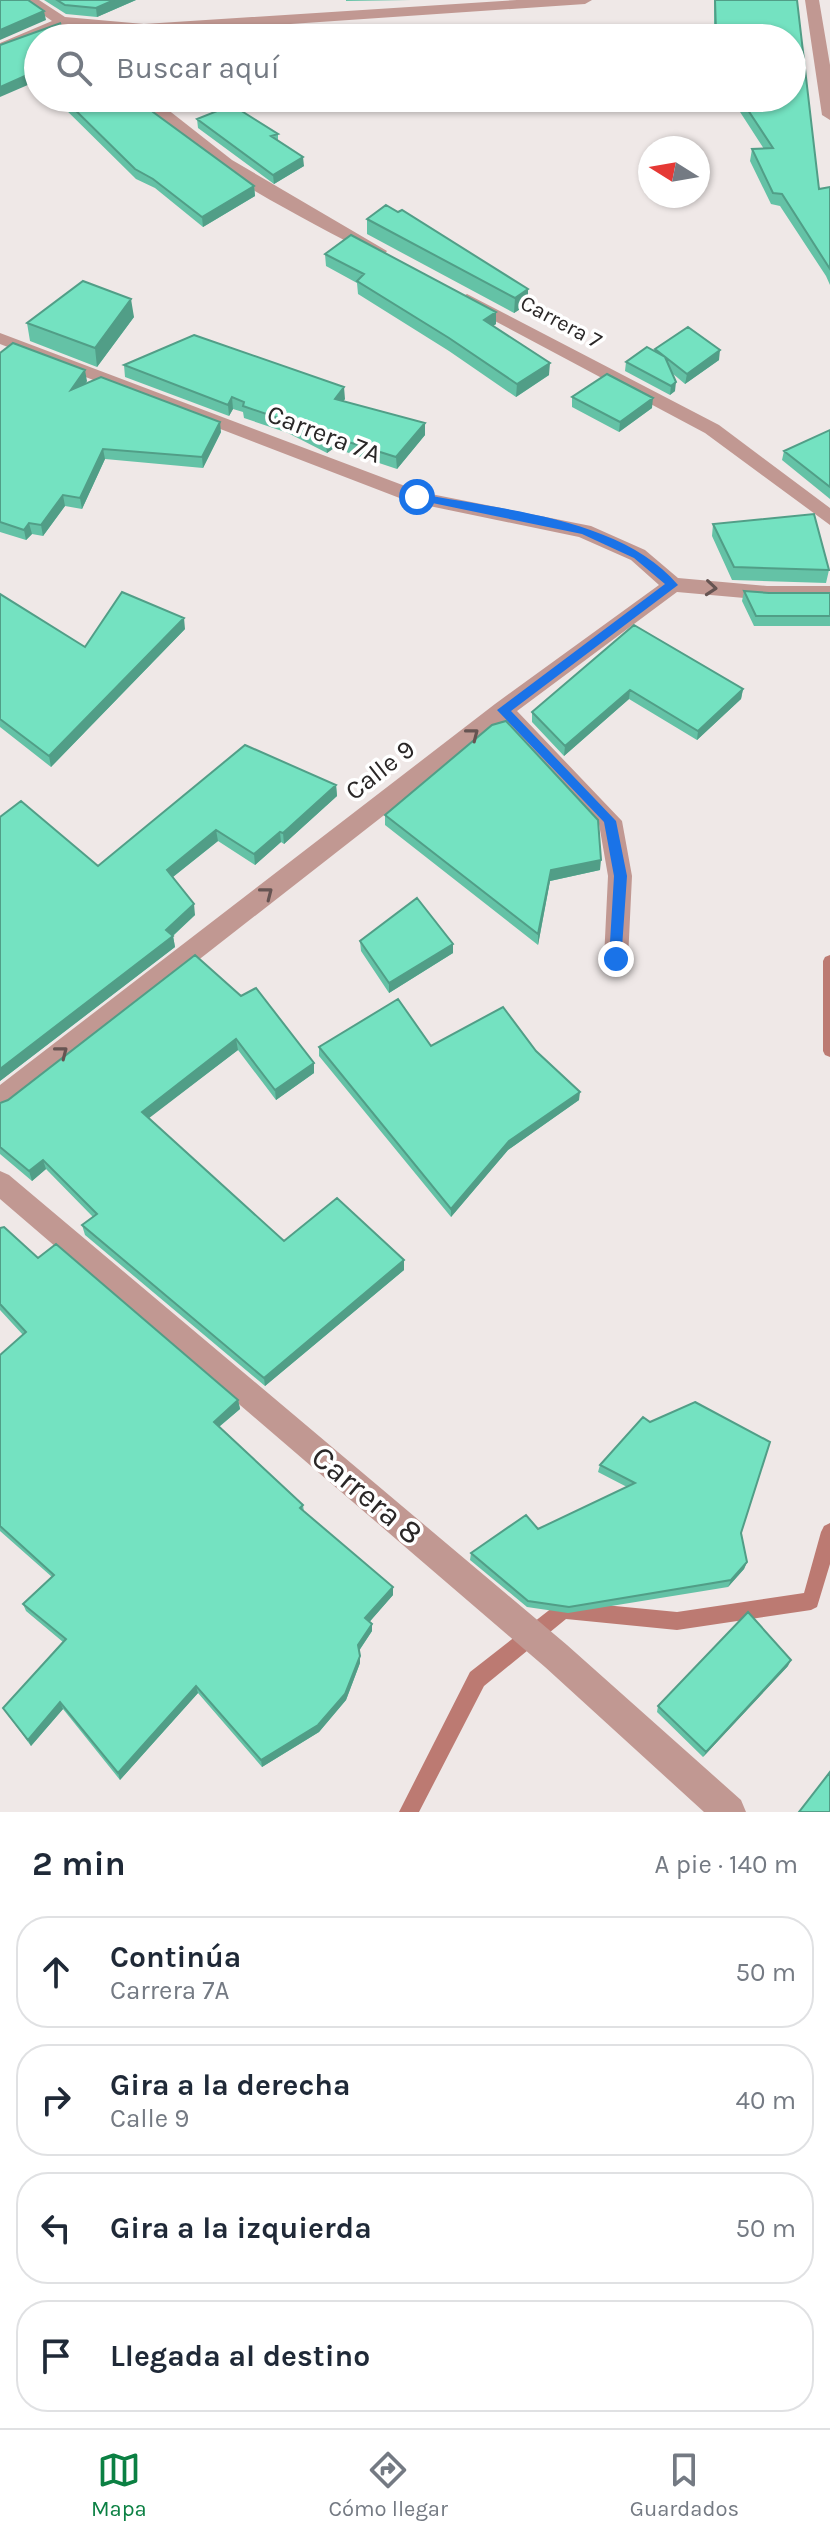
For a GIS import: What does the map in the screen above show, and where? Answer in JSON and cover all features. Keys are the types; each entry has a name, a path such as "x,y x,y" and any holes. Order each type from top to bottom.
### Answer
{"street":[{"path":"29,0 69,24"},
{"path":"220,24 585,0"},
{"path":"812,0 830,115"},
{"path":"59,24 66,21 95,24"},
{"path":"0,48 24,38"},
{"path":"158,112 259,187 399,263"},
{"name":"Carrera 7","path":"454,292 712,429 830,518"},
{"name":"Carrera 7A","path":"0,338 417,497 584,531 638,555 673,585"},
{"path":"673,585 767,593 830,593"},
{"name":"Calle 9","path":"0,1100 503,710 673,585"},
{"path":"503,710 610,821 620,876 616,959"},
{"name":"Carrera 8","path":"0,1183 556,1656 729,1812"}],"building":[{"path":"0,0 28,0 44,11 0,30"},
{"path":"57,0 114,0 96,8 65,5"},
{"path":"715,0 797,0 800,24 716,24"},
{"path":"24,36 24,76 0,87 0,45"},
{"path":"806,77 819,189 830,187 830,269 782,194 773,193 752,149 773,148 749,112 806,112"},
{"path":"77,112 153,112 254,186 202,217 135,169"},
{"path":"214,112 243,112 278,134 271,136 303,157 273,175 197,119"},
{"path":"386,205 398,212 402,210 528,289 515,298 367,219"},
{"path":"351,235 496,312 484,320 550,363 517,384 357,281 364,274 325,254"},
{"path":"83,281 131,299 95,348 27,323"},
{"path":"688,327 720,350 687,374 655,349"},
{"path":"194,335 344,387 335,399 425,423 396,457 333,437 326,442 287,421 243,406 244,402 232,397 228,405 124,365"},
{"path":"13,343 85,370 71,390 101,377 220,422 202,457 103,449 80,498 63,495 41,525 29,523 24,530 0,522 0,353"},
{"path":"647,347 665,357 676,382 671,386 626,362"},
{"path":"607,374 653,398 620,422 572,397"},
{"path":"830,430 830,487 784,451"},
{"path":"814,514 829,570 734,567 713,524"},
{"path":"744,591 830,593 830,616 756,616"},
{"path":"122,592 184,618 49,756 0,719 0,594 85,647"},
{"path":"634,625 743,689 698,731 630,690 565,746 532,712"},
{"path":"506,721 598,820 601,860 551,870 538,934 385,815 492,725"},
{"path":"245,745 336,785 283,833 280,832 254,854 216,830 167,870 194,904 166,930 173,936 0,1069 0,817 21,801 98,866"},
{"path":"417,898 453,944 389,983 360,941"},
{"path":"195,955 241,996 256,988 314,1063 275,1090 236,1039 142,1112 284,1241 337,1198 404,1260 264,1378 82,1225 97,1214 43,1160 29,1171 0,1147 0,1103 8,1100"},
{"path":"398,999 431,1046 503,1007 536,1051 580,1092 509,1141 451,1209 319,1047"},
{"path":"4,1227 38,1258 56,1244 238,1400 214,1422 303,1505 300,1508 393,1587 365,1618 372,1624 358,1645 360,1656 345,1694 318,1725 261,1760 196,1686 118,1773 60,1702 28,1740 3,1708 66,1639 23,1604 54,1575 0,1526 0,1355 26,1332 0,1304 0,1228"},
{"path":"695,1402 770,1442 741,1533 747,1562 731,1580 569,1607 528,1601 471,1553 526,1515 538,1529 635,1483 600,1465 643,1417 650,1422"},
{"path":"748,1612 791,1660 706,1752 658,1706"},
{"path":"830,1772 830,1812 799,1812"}],"waterway":[{"path":"830,961 830,1051"},
{"path":"409,1812 477,1679 563,1610 677,1621 811,1601 830,1532"}],"route":[{"path":"417,497 584,531 638,555 673,585 503,710 610,821 620,876 616,959"}]}
